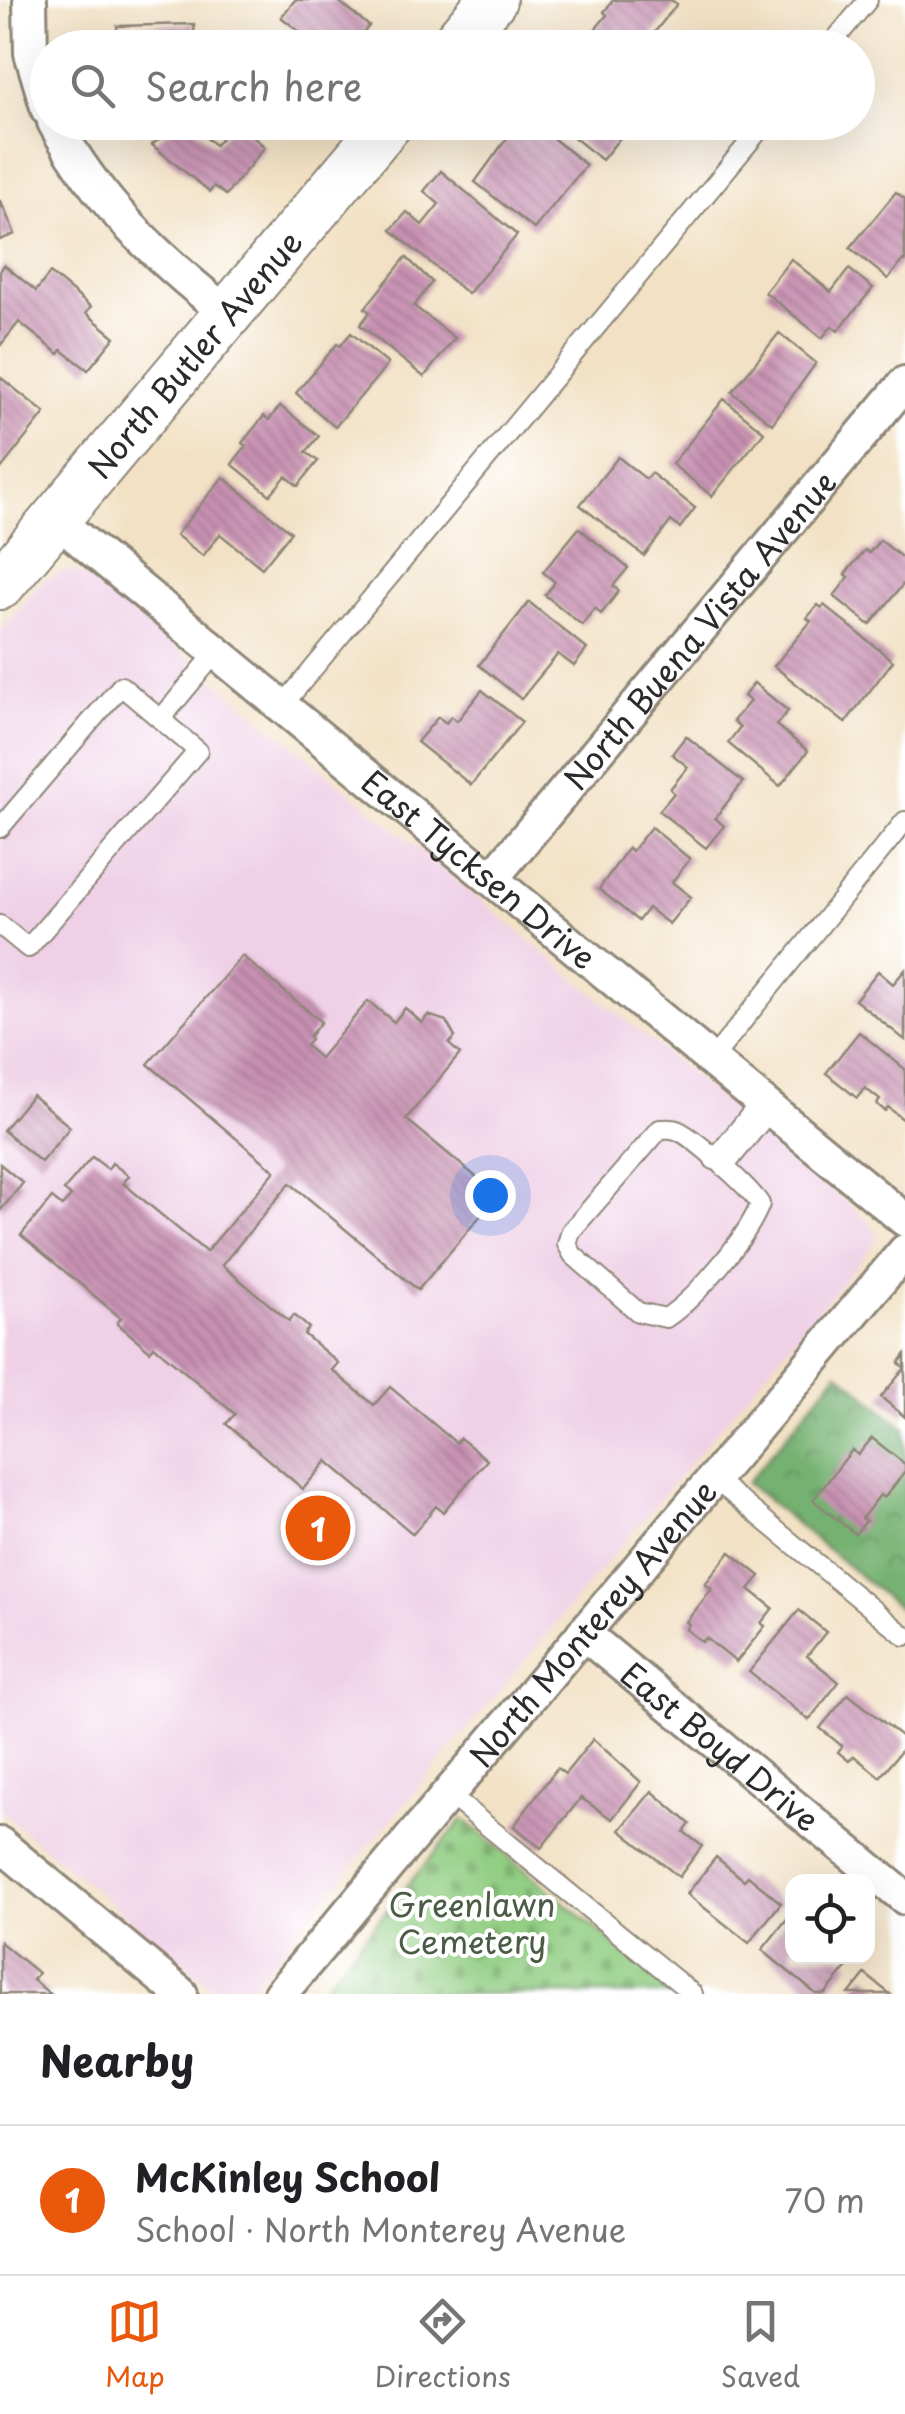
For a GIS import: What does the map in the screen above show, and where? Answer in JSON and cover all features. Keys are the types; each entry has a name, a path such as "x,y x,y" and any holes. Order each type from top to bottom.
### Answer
{"main road":[{"path":"467,30 492,0"},
{"name":"North Butler Avenue","path":"0,586 374,140"}],"street":[{"path":"30,0 31,30"},
{"path":"64,140 79,168 121,219 180,276 228,314"},
{"name":"North Buena Vista Avenue","path":"492,876 905,383"},
{"name":"East Tycksen Drive","path":"55,519 905,1220"},
{"name":"North Monterey Avenue","path":"280,1994 905,1251"},
{"name":"East Boyd Drive","path":"583,1633 905,1898"},
{"path":"0,1844 181,1994"}],"lane":[{"path":"843,30 868,0"},
{"path":"283,705 751,140"},
{"path":"161,719 217,651"},
{"path":"0,828 120,686 198,751 28,948 0,925"},
{"path":"712,1059 905,821"},
{"path":"719,1164 766,1105"},
{"path":"660,1130 676,1130 719,1164 760,1204 711,1273 666,1318 638,1312 572,1256 567,1244 571,1231 646,1141 660,1130"},
{"path":"713,1478 905,1636"},
{"path":"448,1794 693,1994"}],"shaded area":[{"path":"68,570 90,577 871,1223 877,1236 245,1994 220,1994 0,1811 0,632 43,580"}],"green space":[{"path":"838,1372 905,1428 905,1613 747,1483"},
{"name":"Greenlawn Cemetery","path":"463,1819 675,1994 317,1994"}],"building":[{"path":"295,0 337,0 369,26 366,30 298,30 281,17"},
{"path":"613,0 671,0 677,4 656,30 594,30 607,15 604,12"},
{"path":"194,24 194,30 117,30 117,26"},
{"path":"158,140 209,140 215,145 219,140 257,140 265,147 226,195 214,186 210,192 152,145"},
{"path":"506,140 555,140 586,165 534,229 475,182"},
{"path":"577,140 618,140 602,160"},
{"path":"441,171 517,235 468,294 391,230 407,212 422,225 439,204 424,191"},
{"path":"896,192 905,199 905,261 888,279 850,248"},
{"path":"0,200 15,234 0,240"},
{"path":"406,257 432,282 414,306 455,338 424,377 360,325 370,312 365,308"},
{"path":"791,259 831,292 849,269 873,288 838,331 832,326 822,338 765,292"},
{"path":"4,265 36,291 50,273 91,307 86,313 115,337 88,370 62,350 59,354 19,322 0,346 0,271"},
{"path":"351,333 388,364 335,427 296,393"},
{"path":"779,333 816,363 772,424 732,392"},
{"path":"0,377 45,413 0,470"},
{"path":"724,399 764,432 712,496 672,464"},
{"path":"280,406 319,436 306,452 318,461 298,486 286,476 270,495 232,464 246,446 242,443 264,416 269,420"},
{"path":"618,457 646,479 651,473 695,508 680,528 671,521 644,556 580,505"},
{"path":"223,477 291,532 262,568 220,534 203,556 176,535"},
{"path":"579,528 628,568 613,586 619,591 601,614 595,608 582,625 545,595 555,582 543,572"},
{"path":"880,540 905,560 905,582 870,625 834,596 849,577 845,574 865,550 869,553"},
{"path":"529,602 587,649 574,666 558,654 521,699 479,665"},
{"path":"818,605 824,605 893,661 845,723 774,666 811,621 807,618"},
{"path":"754,683 788,711 776,725 808,751 780,786 728,743 740,727 733,721 750,701 744,696"},
{"path":"482,690 522,722 471,785 417,742 438,717 446,723 451,716 457,721"},
{"path":"686,736 743,782 715,818 724,826 706,848 659,811 688,767 672,754"},
{"path":"651,827 690,859 672,882 691,897 669,924 648,908 638,921 599,889 628,848 632,851"},
{"path":"242,956 321,1022 306,1046 320,1058 368,1001 394,1022 405,1008 422,1023 428,1015 446,1021 455,1037 449,1044 460,1054 406,1119 498,1195 418,1290 290,1183 222,1265 289,1321 294,1315 309,1328 304,1334 338,1363 332,1370 374,1405 390,1387 456,1443 460,1438 487,1460 443,1512 436,1506 413,1534 327,1461 303,1489 226,1424 235,1414 154,1346 150,1351 117,1323 121,1318 21,1235 52,1198 62,1206 71,1196 64,1190 92,1157 108,1169 112,1163 129,1176 123,1183 206,1252 275,1171 148,1064"},
{"path":"905,970 905,1040 855,1000 878,971 893,984"},
{"path":"859,1032 905,1069 905,1121 888,1107 885,1111 877,1104 880,1100 865,1088 857,1098 826,1073"},
{"path":"32,1095 70,1127 41,1162 3,1130"},
{"path":"0,1164 23,1183 0,1211"},
{"path":"905,1368 905,1417 881,1397"},
{"path":"872,1438 905,1464 905,1472 884,1498 880,1495 855,1534 813,1500 852,1450 858,1455"},
{"path":"730,1552 760,1576 749,1589 773,1608 761,1623 765,1626 736,1662 706,1638 702,1642 686,1629 686,1622 712,1589 705,1584"},
{"path":"799,1610 826,1632 807,1656 839,1682 809,1720 749,1672"},
{"path":"848,1694 905,1739 905,1746 880,1777 854,1756 849,1761 838,1752 842,1746 820,1728"},
{"path":"593,1739 641,1782 612,1819 581,1798 541,1848 514,1826 557,1768 565,1774"},
{"path":"652,1791 690,1824 684,1832 702,1846 679,1877 620,1830"},
{"path":"716,1857 781,1903 749,1943 687,1894"},
{"path":"785,1921 785,1964 850,1964 825,1994 816,1994 762,1950"},
{"path":"0,1942 38,1973 33,1980 50,1994 0,1994"},
{"path":"865,1974 890,1994 849,1994"}],"place":[{"name":"McKinley School","path":"318,1528"}]}
